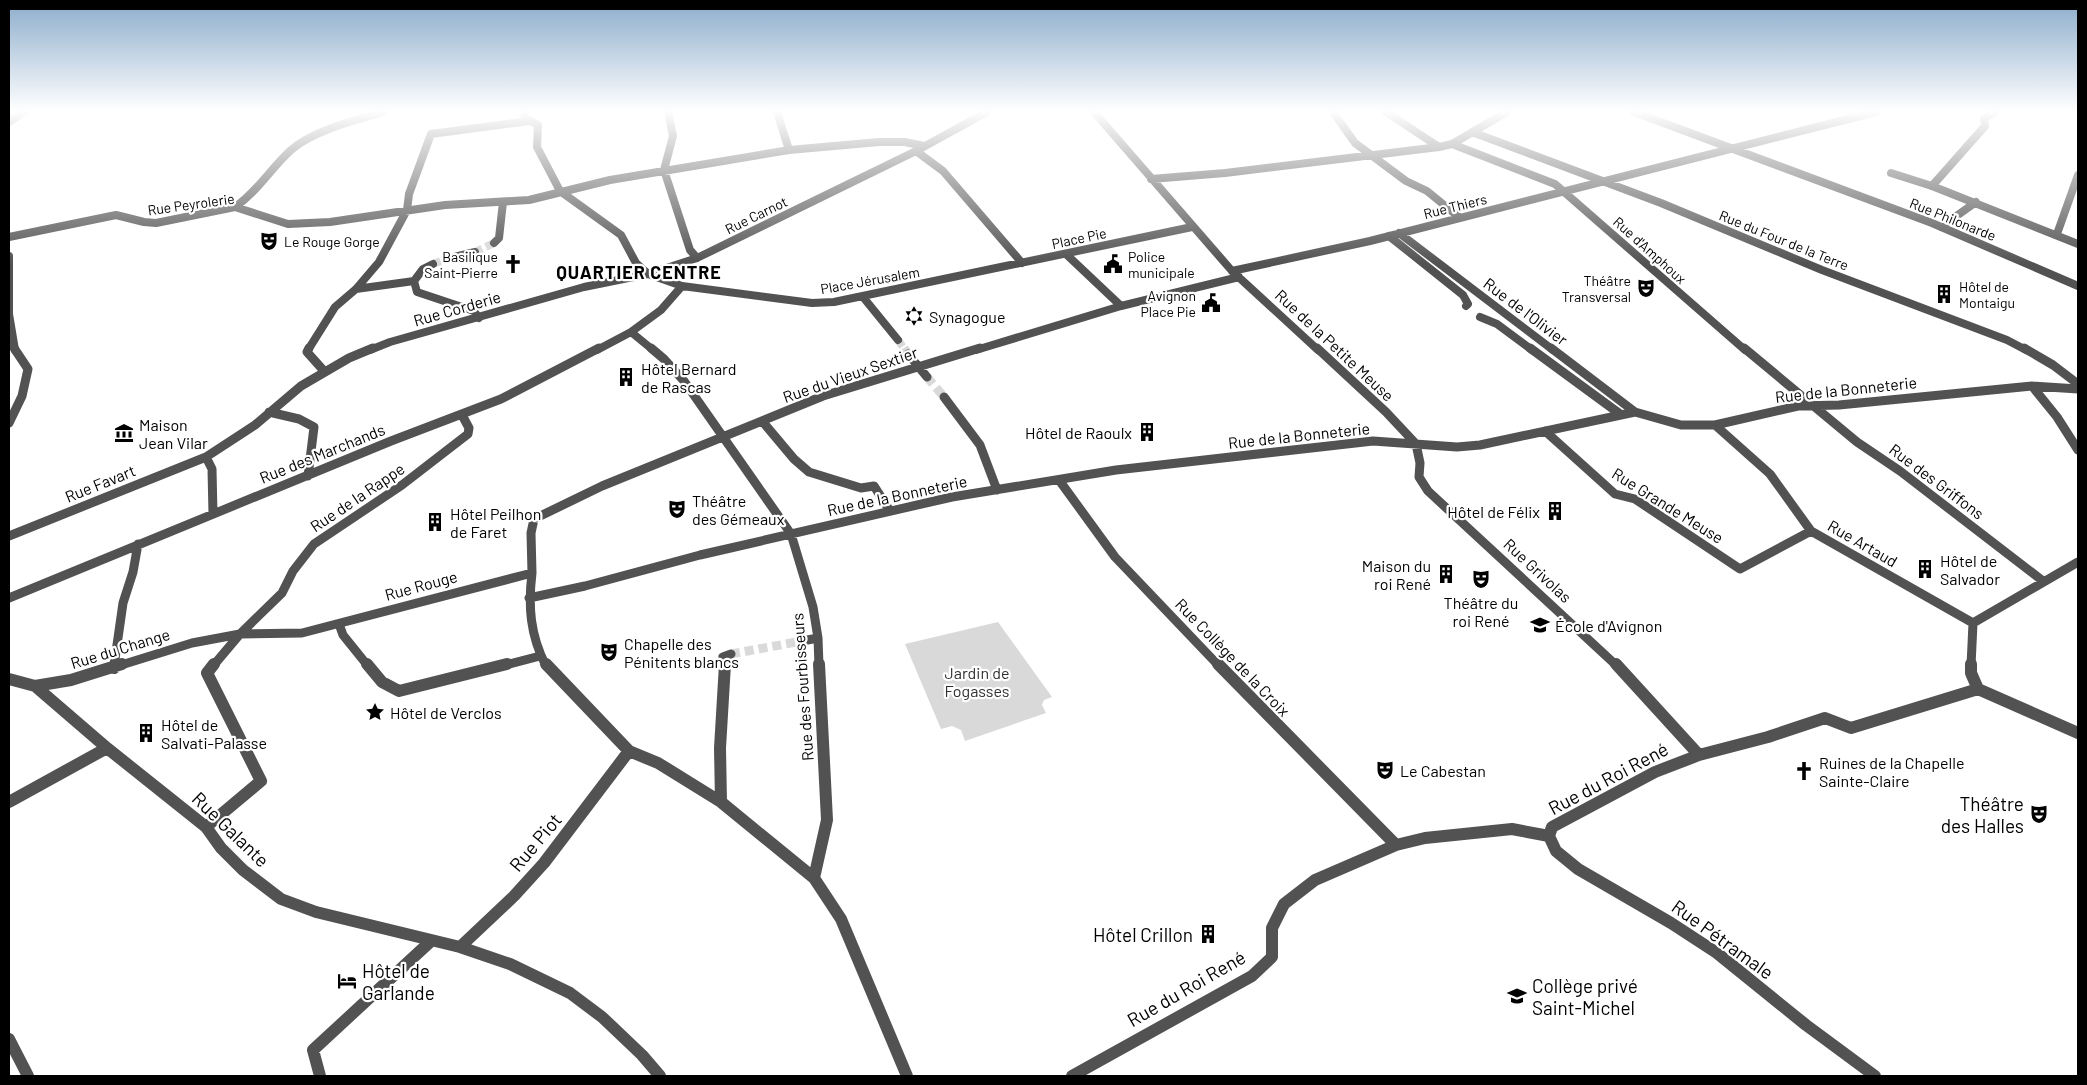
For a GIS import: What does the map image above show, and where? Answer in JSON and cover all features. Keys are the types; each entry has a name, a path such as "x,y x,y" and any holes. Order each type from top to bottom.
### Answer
{"street":[{"path":"235,207 247,200 280,163"},
{"path":"324,371 307,352 335,307 356,289 379,262 407,210 409,194 421,163"},
{"path":"545,163 560,191 621,235 636,263 648,274"},
{"path":"666,163 664,170 690,250 697,258"},
{"path":"407,210 445,205 529,200 560,191 710,163"},
{"name":"Rue Carnot","path":"648,274 697,258 890,163"},
{"path":"932,163 943,171 1022,263"},
{"name":"Rue de la Petite Meuse","path":"1137,163 1232,271 1386,412 1416,444"},
{"path":"1151,179 1225,173 1309,163"},
{"path":"1381,163 1406,181 1427,191 1460,218"},
{"name":"Rue d'Amphoux","path":"1497,163 1543,179 1564,191 1707,318 1814,405"},
{"name":"Rue du Four de la Terre","path":"1555,163 1661,203 1822,270 2008,340 2065,372 2078,384"},
{"name":"Rue Thiers","path":"1389,236 1675,163"},
{"name":"Rue Philonarde","path":"1771,163 1941,227 2078,286"},
{"path":"1932,186 1953,163"},
{"path":"1891,173 1976,202 2078,244"},
{"path":"2057,234 2078,176"},
{"path":"494,243 499,238 500,202"},
{"path":"1941,227 1976,202"},
{"name":"Rue Peyrolerie","path":"9,237 116,216 124,216 144,224 235,207 288,224 330,222 407,210"},
{"name":"Place Pie","path":"972,274 1192,227"},
{"name":"Rue de l'Olivier","path":"1400,233 1635,412"},
{"path":"1232,271 1389,236 1463,295 1468,304 1466,306"},
{"path":"446,259 474,252"},
{"path":"1066,254 1122,306"},
{"path":"9,256 9,314 15,352 28,369 22,396 9,423"},
{"path":"356,289 414,281 424,269 433,264"},
{"name":"Rue Corderie","path":"324,371 349,358 390,342 601,282 648,274"},
{"name":"Place Jérusalem","path":"648,274 682,286 812,303 834,302 972,274"},
{"name":"Rue du Vieux Sextier","path":"532,573 531,533 534,519 602,486 823,396 1122,306 1239,278"},
{"path":"414,281 417,292 474,310 479,318"},
{"name":"Rue des Marchands","path":"9,598 138,544 501,399 631,332 661,310 682,286"},
{"path":"863,296 898,340"},
{"path":"1480,317 1497,324 1620,414"},
{"name":"Rue des Fourbisseurs","path":"631,332 664,359 684,381 791,534 813,607 818,638 827,820 814,878"},
{"path":"908,354 927,377"},
{"name":"Rue Favart","path":"9,536 206,457 231,442 301,386 324,371"},
{"path":"2032,386 2047,402 2067,429 2078,450"},
{"name":"Rue de la Bonneterie","path":"528,598 585,586 639,570 890,512 997,490 1116,470 1373,441 1457,447 1480,445 1635,412 1681,425 1715,425 1798,406 1839,405 2032,386 2078,388"},
{"path":"944,397 980,445 997,490"},
{"name":"Rue des Griffons","path":"1814,405 1857,442 1900,471 2043,581"},
{"path":"269,412 299,419 314,427 308,476"},
{"name":"Rue de la Rappe","path":"240,634 282,593 293,571 314,544 402,486 468,434 469,428 462,415"},
{"path":"762,420 794,459 809,472 861,488 874,486 890,512"},
{"name":"Rue Artaud","path":"1715,425 1770,474 1810,531 1973,623"},
{"name":"Rue Grande Meuse","path":"1546,431 1616,494 1636,499 1740,569 1810,531"},
{"name":"Rue Grivolas","path":"1416,444 1420,476 1428,491 1623,671 1699,755"},
{"path":"206,457 212,469 213,514"},
{"name":"Rue Collège de la Croix","path":"1059,480 1114,557 1137,582 1396,846"},
{"path":"114,668 124,603 133,572 138,544"},
{"path":"2078,562 1973,623 1971,672 1978,689 2078,733"},
{"path":"532,573 528,598 530,622 539,653 547,667 629,751 658,763 721,802 814,878 841,919 907,1076"},
{"name":"Rue Rouge","path":"240,634 302,633 532,573"},
{"path":"338,624 343,634 382,682 399,691 468,676 539,653"},
{"path":"206,827 261,781 207,673 240,634"},
{"name":"Rue du Change","path":"9,679 35,686 71,680 192,643 240,634"},
{"path":"802,641 818,638"},
{"path":"721,802 720,748 726,667 723,656 731,654"},
{"name":"Rue Galante","path":"35,686 107,748 206,827 221,848 243,870 280,899 316,912 460,947 510,964 570,993 602,1017 642,1055 660,1076"},
{"name":"Rue du Roi René","path":"1072,1076 1252,976 1272,957 1272,928 1284,904 1315,880 1396,846 1425,838 1512,828 1549,836 1552,827 1655,772 1699,755 1768,737 1825,718 1851,728 1978,689"},
{"path":"9,802 107,748"},
{"name":"Rue Piot","path":"460,947 532,878 596,798 629,751"},
{"name":"Rue Pétramale","path":"1549,836 1556,851 1578,869 1672,923 1717,952 1806,1025 1875,1076"},
{"path":"320,1076 313,1050 432,941"},
{"path":"9,1039 28,1076"}],"green space":[{"name":"Jardin de Fogasses","path":"998,622 1052,697 1044,700 1042,705 1046,713 965,741 961,730 952,726 941,729 905,644"}],"tunnel":[{"path":"475,252 494,243"},
{"path":"433,264 446,259"},
{"path":"898,340 905,350"},
{"path":"904,348 908,354"},
{"path":"927,377 944,397"},
{"path":"731,654 802,641"}],"place":[{"name":"Le Rouge Gorge","path":"269,241"},
{"name":"Basilique Saint-Pierre","path":"513,264"},
{"name":"Police municipale","path":"1113,264"},
{"name":"Théâtre Transversal","path":"1646,288"},
{"name":"Hôtel de Montaigu","path":"1944,294"},
{"name":"Avignon Place Pie","path":"1211,303"},
{"name":"Synagogue","path":"914,316"},
{"name":"Hôtel Bernard de Rascas","path":"626,377"},
{"name":"Hôtel de Raoulx","path":"1147,432"},
{"name":"Maison Jean Vilar","path":"124,433"},
{"name":"Théâtre des Gémeaux","path":"677,509"},
{"name":"Hôtel de Félix","path":"1555,511"},
{"name":"Hôtel Peilhon de Faret","path":"435,522"},
{"name":"Hôtel de Salvador","path":"1925,569"},
{"name":"Maison du roi René","path":"1446,574"},
{"name":"Théâtre du roi René","path":"1481,579"},
{"name":"École d'Avignon","path":"1540,625"},
{"name":"Chapelle des Pénitents blancs","path":"609,652"},
{"name":"Hôtel de Verclos","path":"375,712"},
{"name":"Hôtel de Salvati-Palasse","path":"146,733"},
{"name":"Le Cabestan","path":"1385,770"},
{"name":"Ruines de la Chapelle Sainte-Claire","path":"1804,771"},
{"name":"Théâtre des Halles","path":"2039,814"},
{"name":"Hôtel Crillon","path":"1208,934"},
{"name":"Hôtel de Garlande","path":"347,981"},
{"name":"Collège privé Saint-Michel","path":"1517,996"}],"district":[{"name":"QUARTIER CENTRE","path":"639,272"}]}
